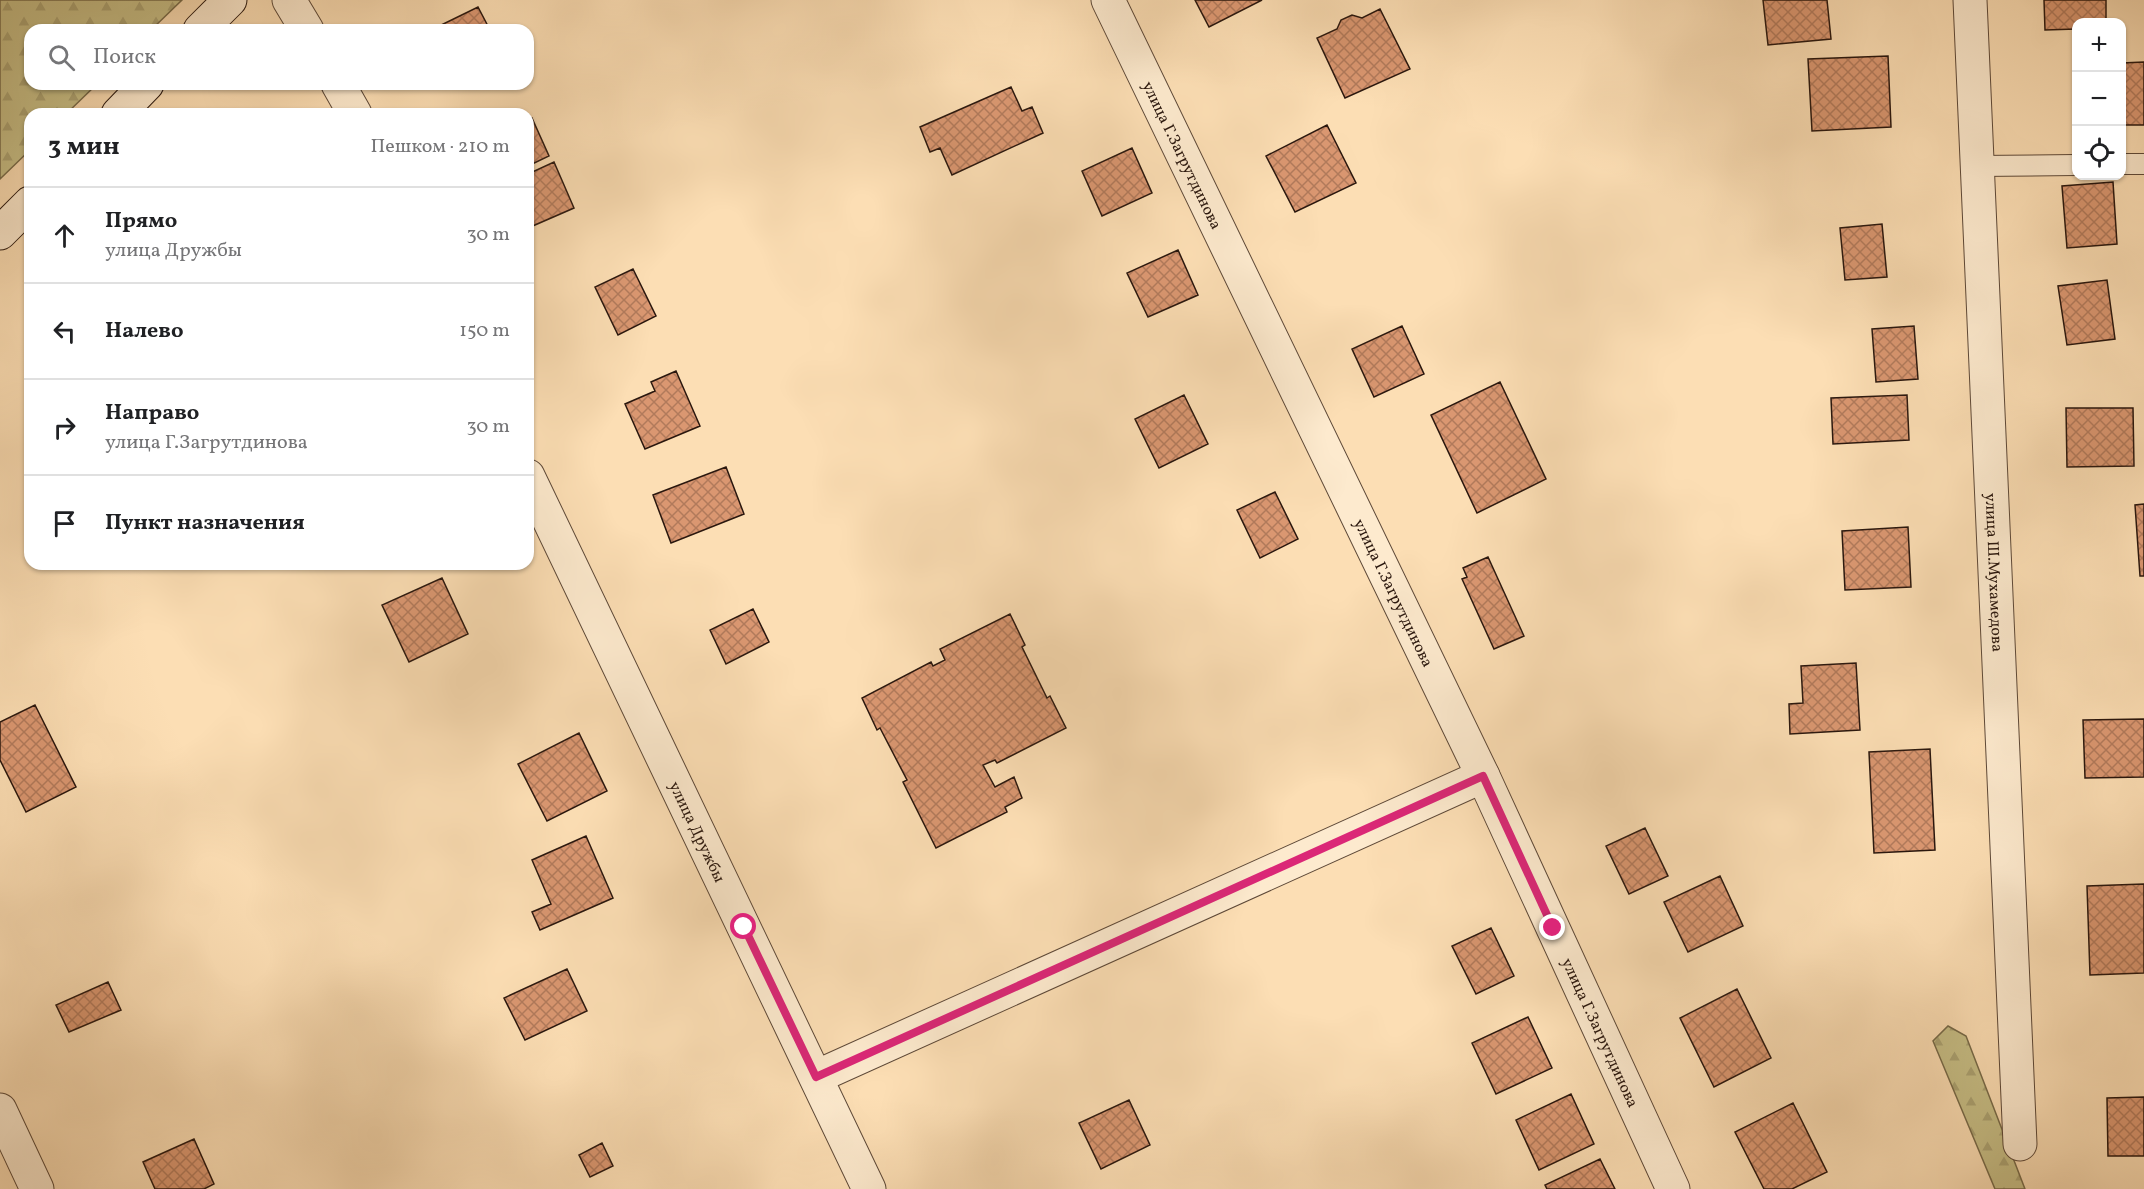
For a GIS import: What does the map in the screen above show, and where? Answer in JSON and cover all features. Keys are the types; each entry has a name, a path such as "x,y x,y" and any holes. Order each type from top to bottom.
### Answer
{"street":[{"path":"206,24 230,0"},
{"path":"289,0 303,24"},
{"name":"улица Г.Загрутдинова","path":"1108,0 1483,776 1673,1189"},
{"name":"улица Ш.Мухамедова","path":"1970,0 2020,1144"},
{"path":"124,108 141,90"},
{"path":"341,90 352,108"},
{"path":"0,233 24,209"},
{"name":"улица Дружбы","path":"534,489 869,1189"},
{"path":"816,1077 1483,776"},
{"path":"0,1110 37,1189"}],"lane":[{"path":"2126,164 2144,164"},
{"path":"1976,166 2072,165"}],"green space":[{"path":"0,0 182,0 157,24 24,24 24,90 91,90 72,108 24,108 24,156 0,179"},
{"path":"1948,1026 1966,1036 2025,1189 1995,1189 1933,1041"}],"building":[{"path":"1195,0 1262,0 1209,27"},
{"path":"1763,0 1827,0 1831,39 1768,45"},
{"path":"2044,0 2106,0 2106,18 2072,18 2072,29 2045,30"},
{"path":"478,7 487,24 443,24"},
{"path":"1380,9 1410,69 1345,98 1317,38 1337,29 1341,20 1352,15 1362,18"},
{"path":"1888,56 1891,127 1812,131 1808,59"},
{"path":"2144,62 2144,125 2126,125 2126,63"},
{"path":"1011,87 1022,111 1032,107 1043,133 952,175 940,148 930,152 920,127"},
{"path":"534,122 549,156 534,163"},
{"path":"1327,125 1356,183 1295,212 1266,156"},
{"path":"1132,148 1152,193 1102,216 1082,171"},
{"path":"554,162 574,208 534,225 534,171"},
{"path":"2113,182 2117,244 2067,248 2062,186"},
{"path":"1882,224 1887,277 1845,280 1840,228"},
{"path":"1178,250 1198,295 1148,317 1127,273"},
{"path":"633,269 656,316 618,335 595,287"},
{"path":"2107,280 2115,339 2067,345 2058,286"},
{"path":"1402,326 1424,374 1374,397 1352,349"},
{"path":"1914,326 1918,379 1876,382 1872,329"},
{"path":"676,371 700,426 645,449 625,404 655,391 651,382"},
{"path":"1500,382 1546,479 1477,513 1431,415"},
{"path":"1184,395 1208,444 1159,468 1135,419"},
{"path":"1907,395 1909,440 1833,444 1831,398"},
{"path":"2066,408 2133,408 2134,466 2067,467"},
{"path":"726,467 744,514 671,543 653,495"},
{"path":"1275,492 1298,539 1260,558 1237,510"},
{"path":"2144,504 2144,576 2140,576 2135,505"},
{"path":"1908,527 1911,587 1845,590 1842,531"},
{"path":"1488,557 1524,636 1494,649 1462,579 1467,577 1463,568"},
{"path":"442,578 468,634 409,662 382,605"},
{"path":"753,609 769,642 726,664 710,630"},
{"path":"1010,614 1025,645 1022,647 1047,698 1050,696 1066,728 997,763 995,760 983,765 995,787 1014,777 1022,798 1005,807 1007,812 936,848 903,782 907,780 880,728 877,730 862,698 931,662 933,666 945,660 940,649"},
{"path":"1856,663 1860,730 1790,734 1789,704 1803,703 1801,666"},
{"path":"35,705 76,787 26,812 0,760 0,722"},
{"path":"2144,719 2144,777 2085,778 2083,720"},
{"path":"579,733 607,791 547,821 518,764"},
{"path":"1930,749 1935,850 1874,853 1869,752"},
{"path":"1645,828 1668,876 1629,894 1606,846"},
{"path":"586,836 613,898 540,930 532,912 551,904 532,860"},
{"path":"1720,876 1743,926 1688,952 1664,902"},
{"path":"2144,884 2144,973 2090,975 2087,886"},
{"path":"1491,928 1514,976 1476,994 1452,946"},
{"path":"567,969 587,1011 525,1040 504,998"},
{"path":"567,969 587,1011 525,1040 504,998"},
{"path":"108,982 121,1010 69,1032 56,1005"},
{"path":"1737,989 1771,1058 1714,1087 1680,1018"},
{"path":"1528,1017 1552,1068 1496,1094 1472,1043"},
{"path":"1571,1094 1594,1144 1539,1170 1516,1120"},
{"path":"2144,1097 2144,1156 2108,1156 2107,1098"},
{"path":"1129,1100 1150,1145 1101,1169 1079,1123"},
{"path":"1793,1103 1827,1172 1792,1189 1764,1189 1735,1132"},
{"path":"194,1139 214,1184 204,1189 155,1189 143,1162"},
{"path":"602,1143 613,1166 590,1177 579,1155"},
{"path":"1600,1159 1615,1189 1547,1189 1545,1185"}],"route":[{"path":"744,927 816,1077 1483,776 1553,928"}]}
